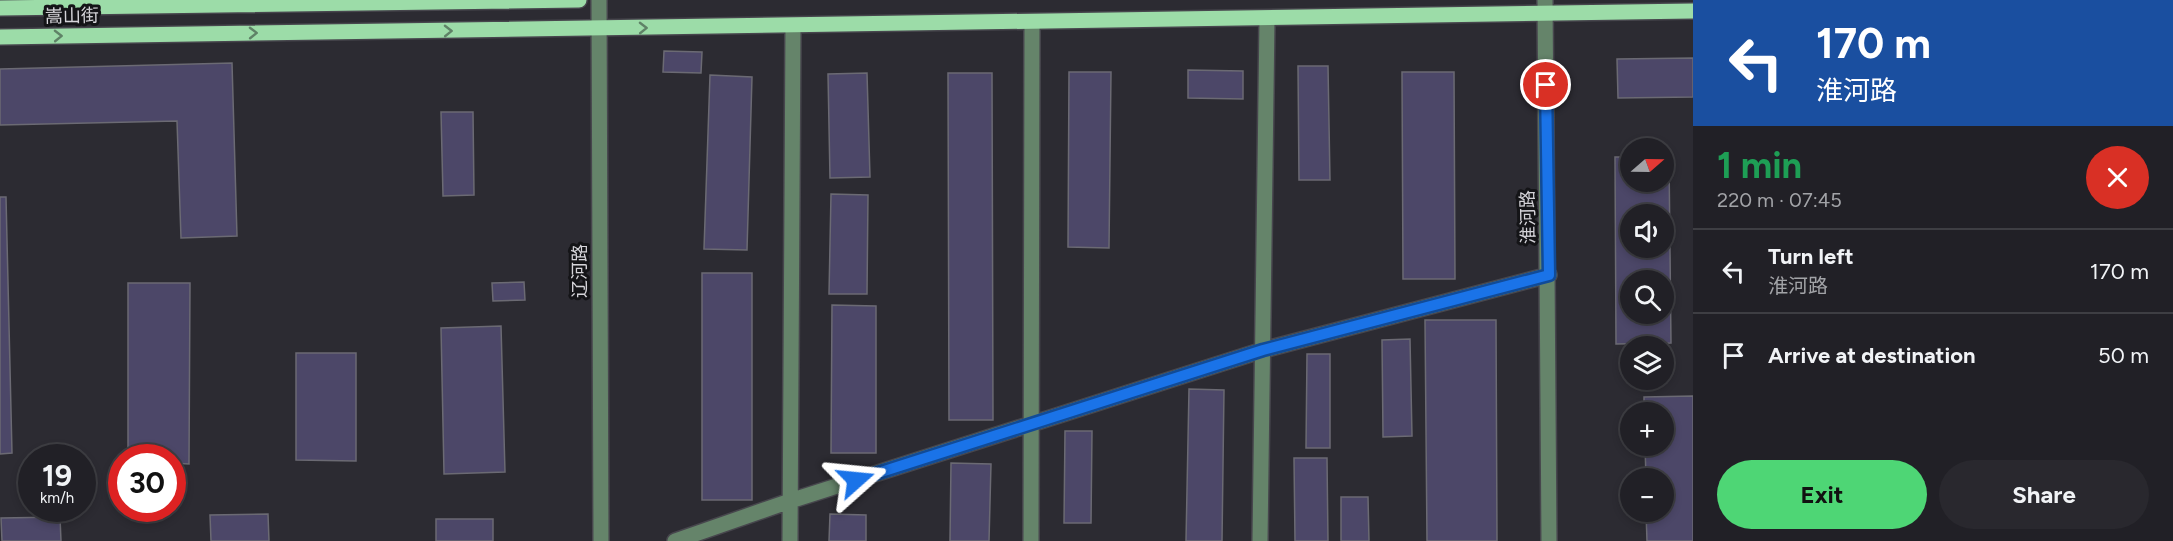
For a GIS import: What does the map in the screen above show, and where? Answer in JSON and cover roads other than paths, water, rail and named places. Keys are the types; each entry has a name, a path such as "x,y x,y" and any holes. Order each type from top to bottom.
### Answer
{"main road":[{"name":"嵩山街","path":"0,8 16,4 579,0"},
{"name":"嵩山街","path":"0,37 1267,19 1545,7 1693,11"}],"street":[{"name":"辽河路","path":"598,0 601,541"},
{"name":"淮河路","path":"1545,7 1549,275 1549,541"},
{"path":"1260,541 1267,19"},
{"path":"1031,541 1032,22"},
{"path":"790,541 793,26"},
{"path":"675,541 790,501 1263,350 1549,275"}]}
